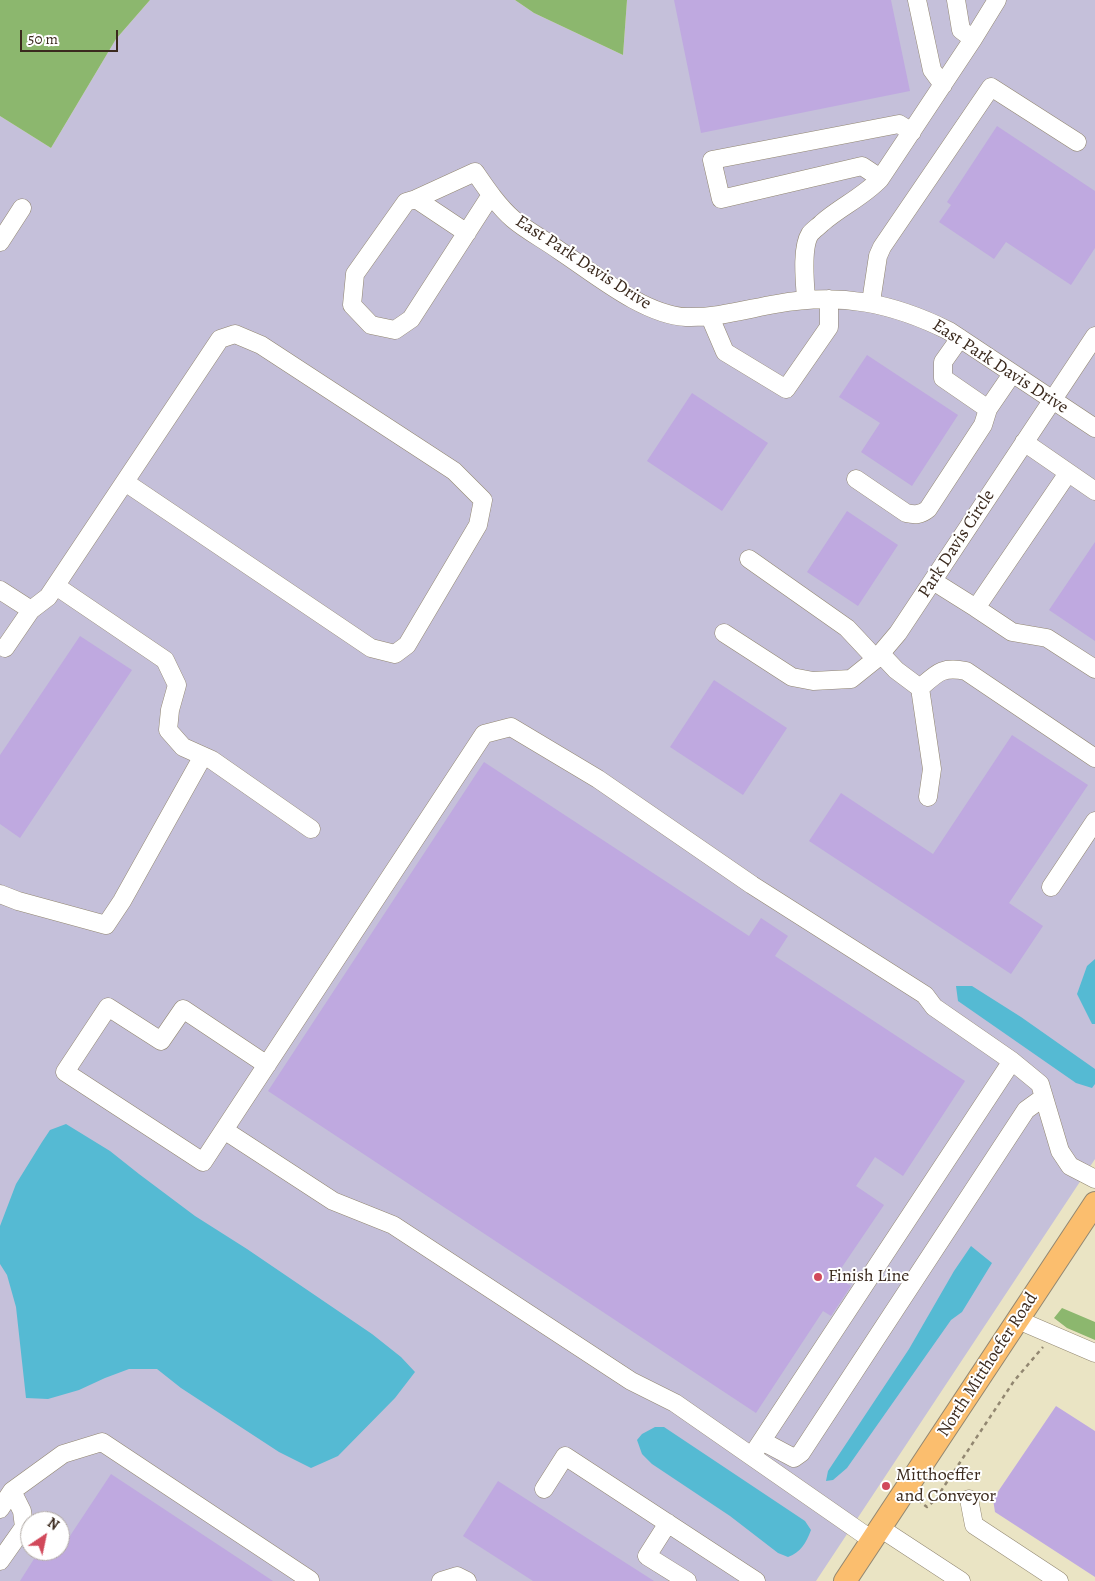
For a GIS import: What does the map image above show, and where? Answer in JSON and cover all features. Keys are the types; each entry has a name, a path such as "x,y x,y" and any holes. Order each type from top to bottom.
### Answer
{"main road":[{"name":"North Mitthoefer Road","path":"845,1581 1095,1203"}],"street":[{"path":"917,0 932,70 943,85"},
{"path":"956,0 961,30 973,39"},
{"path":"806,299 804,279 805,249 810,234 828,218 868,191 880,178 943,85 997,0"},
{"path":"871,302 880,252 991,87 1077,142"},
{"path":"880,178 862,166 721,199 712,160 898,124 912,132"},
{"name":"East Park Davis Drive","path":"416,199 475,172 491,195 513,219 633,299 664,313 685,317 710,317 806,299 845,299 871,302 923,318 960,338 1095,428"},
{"path":"467,234 416,199 406,202 355,274 352,305 371,325 394,330 411,319 467,234 491,195"},
{"path":"0,242 22,208"},
{"path":"710,317 725,352 786,389 830,327 829,299"},
{"path":"2,649 31,610 48,597 56,586 125,482 220,339 235,334 262,345 454,471 483,500 478,525 407,646 395,654 370,648 125,482"},
{"path":"960,338 944,362 943,378 988,409"},
{"name":"Park Davis Circle","path":"724,633 792,677 813,681 851,679 878,657 898,633 1052,400 1093,344"},
{"path":"856,479 906,513 914,515 923,514 983,425 988,409 1012,374"},
{"path":"1024,442 1095,491"},
{"path":"976,608 1068,473"},
{"path":"749,558 848,628 878,657 920,688 932,768 928,797"},
{"path":"932,581 1012,632 1047,638 1095,670"},
{"path":"56,586 165,660 177,685 170,710 168,730 183,746 212,760 311,829"},
{"path":"0,590 31,610"},
{"path":"920,688 939,672 954,668 966,671 1095,758"},
{"path":"266,1065 183,1009 161,1041 108,1007 65,1072 203,1162 484,734 511,727 598,779 752,885 925,995 934,1007 1012,1061 1040,1084 1060,1151 1070,1166 1095,1179"},
{"path":"0,894 18,901 106,925 122,901 203,756"},
{"path":"1052,887 1095,821"},
{"path":"752,1457 1012,1061"},
{"path":"762,1441 794,1458 800,1453 1026,1110 1044,1097"},
{"path":"224,1130 333,1201 393,1225 631,1381 675,1403 752,1457 876,1534 961,1581"},
{"path":"1018,1320 1095,1353"},
{"path":"0,1509 12,1491 63,1454 102,1442 310,1580"},
{"path":"544,1489 565,1456 668,1523 734,1575 756,1581"},
{"path":"0,1561 24,1527 22,1511 12,1491"},
{"path":"970,1499 974,1525 1059,1581"},
{"path":"668,1523 648,1556 687,1581"},
{"path":"441,1581 457,1576 467,1581"}],"path":[{"path":"913,1497 927,1507 935,1500 1014,1381 1047,1341"}],"shaded area":[{"path":"150,0 515,0 534,13 623,55 627,0 1095,0 1095,1159 816,1581 0,1581 0,116 51,148 116,39"}],"green space":[{"path":"0,0 150,0 116,39 51,148 0,116"},
{"path":"515,0 627,0 623,55 534,13"},
{"path":"1062,1308 1095,1322 1095,1340 1067,1328 1054,1318"}],"water":[{"path":"1095,959 1095,1024 1092,1024 1077,994 1087,966"},
{"path":"956,986 972,986 1021,1017 1095,1069 1095,1084 1092,1088 1076,1083 958,1001"},
{"path":"66,1124 110,1151 195,1216 372,1334 401,1357 415,1372 395,1398 338,1456 311,1468 279,1452 181,1388 157,1369 129,1369 79,1390 48,1399 26,1398 16,1307 7,1275 0,1264 0,1226 16,1184 42,1142 50,1130"},
{"path":"971,1246 992,1263 962,1312 951,1320 847,1468 833,1480 826,1481 828,1471 909,1349 954,1271"},
{"path":"655,1427 664,1427 805,1521 811,1530 802,1546 788,1557 778,1553 730,1516 652,1464 642,1454 637,1440 642,1434"}],"building":[{"path":"674,0 891,0 910,91 701,133"},
{"path":"997,126 1095,191 1095,248 1071,285 1006,242 994,259 939,222 951,205 947,202"},
{"path":"867,355 958,415 912,486 861,452 880,423 839,397"},
{"path":"692,393 768,443 722,511 647,461"},
{"path":"847,511 898,545 858,606 807,572"},
{"path":"1095,542 1095,641 1049,610"},
{"path":"80,636 132,670 20,838 0,824 0,755"},
{"path":"714,680 787,728 743,795 670,747"},
{"path":"1012,735 1088,785 1009,903 1043,926 1011,974 809,841 841,793 933,854"},
{"path":"484,762 749,936 761,918 788,936 775,956 965,1081 903,1176 875,1157 856,1186 884,1205 836,1276 851,1286 831,1316 823,1311 756,1413 268,1091"},
{"path":"1056,1406 1095,1431 1095,1577 995,1512 993,1499"},
{"path":"111,1474 273,1581 20,1581 33,1561 70,1561 70,1536"},
{"path":"498,1481 654,1581 533,1581 463,1536"}],"place":[{"name":"Finish Line","path":"818,1277"},
{"name":"Mitthoeffer and Conveyor","path":"886,1486"}]}
